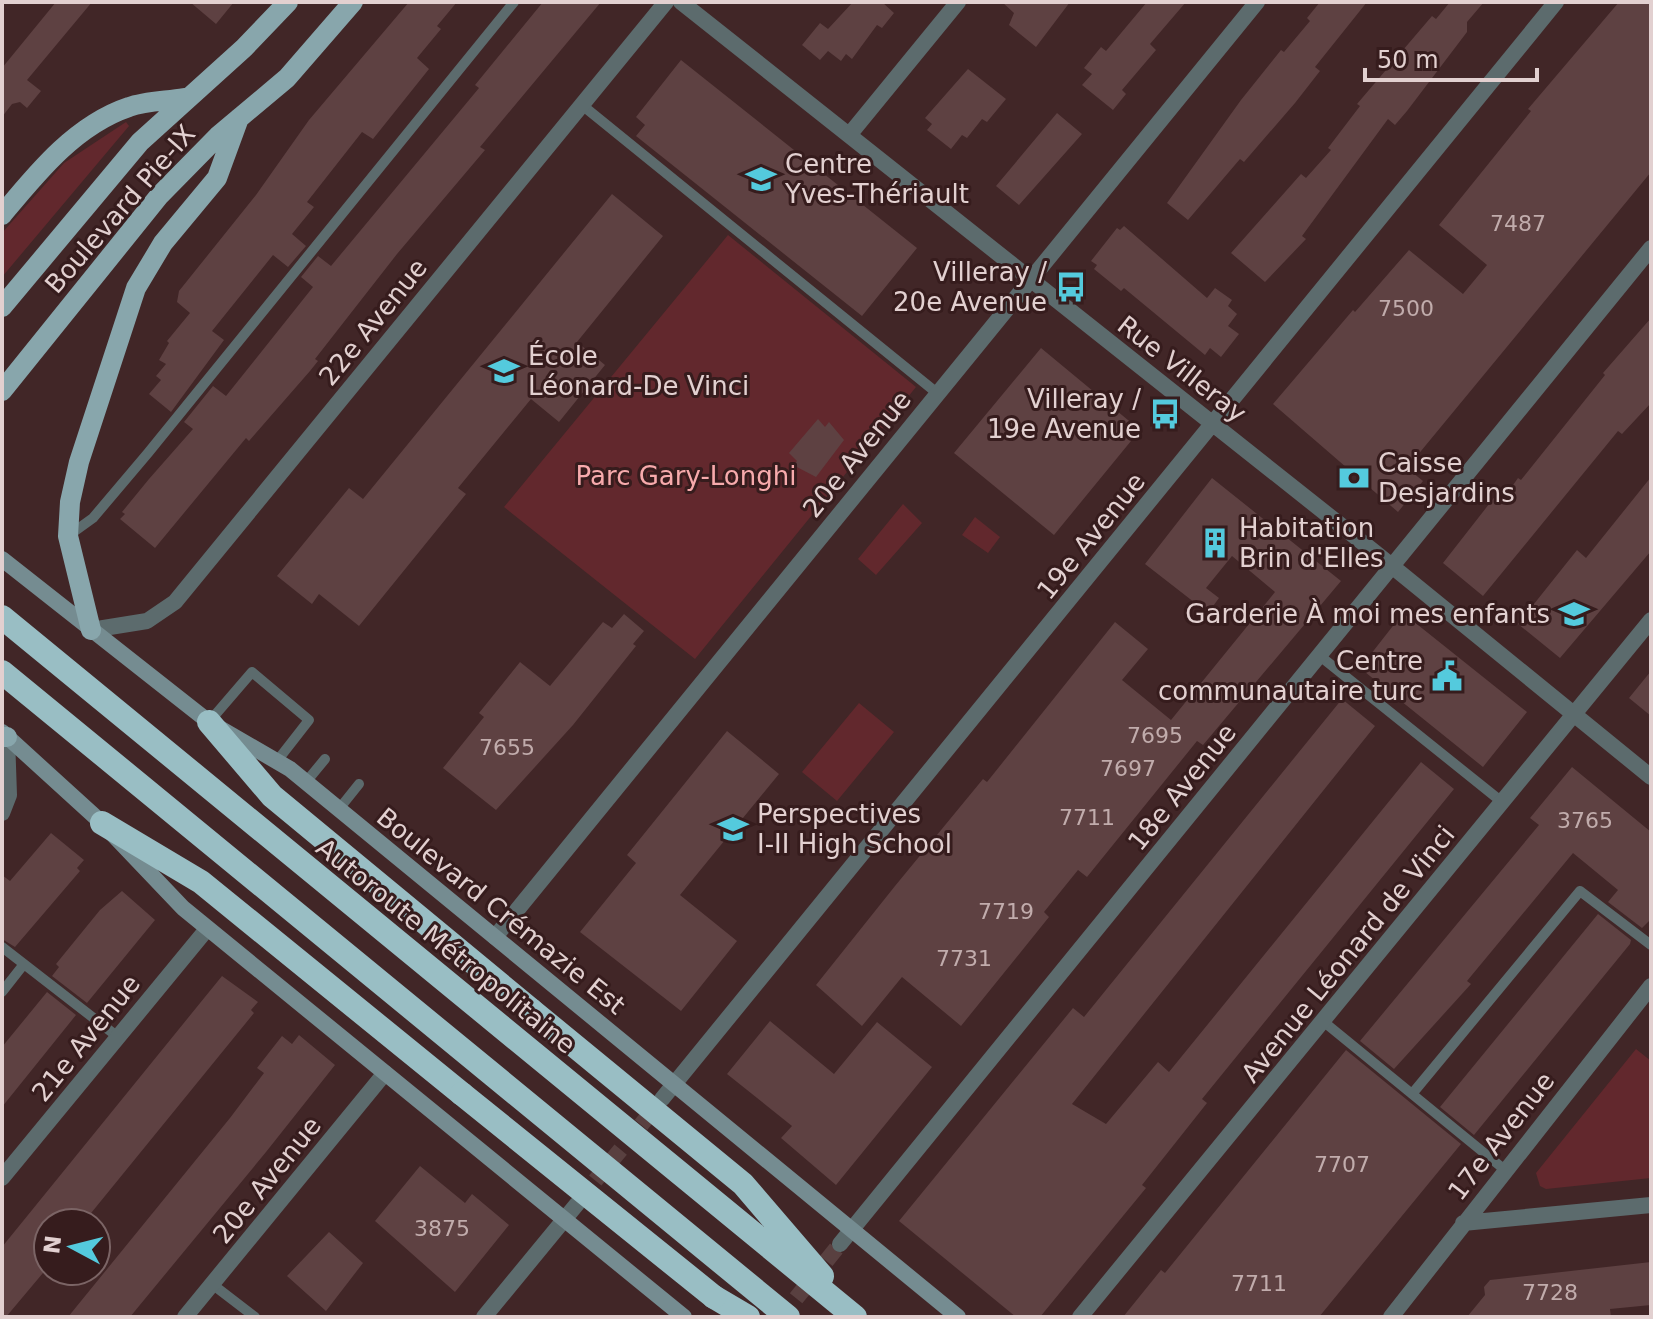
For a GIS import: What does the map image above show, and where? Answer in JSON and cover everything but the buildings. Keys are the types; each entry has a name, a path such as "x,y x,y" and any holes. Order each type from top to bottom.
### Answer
{"highway":[{"name":"Autoroute Métropolitaine","path":"2,617 856,1317"},
{"path":"2,672 788,1317"},
{"path":"209,722 272,796 743,1184 856,1317"},
{"path":"102,823 201,882 659,1255 714,1297 748,1317"}],"main road":[{"name":"Boulevard Pie-IX","path":"2,307 123,161 184,98 244,48 288,2"},
{"name":"Boulevard Pie-IX","path":"2,391 159,196 239,118 295,70 353,2"},
{"path":"2,215 47,162 88,129 129,107 184,98"},
{"path":"91,630 68,536 73,483 136,288 163,243 217,178 239,118"},
{"name":"Boulevard Crémazie Est","path":"2,559 209,722 277,761 306,782 958,1317"},
{"path":"4,735 102,823 207,929 684,1317"}],"street":[{"name":"22e Avenue","path":"91,630 147,621 175,602 666,2"},
{"name":"Rue Villeray","path":"681,2 1651,777"},
{"path":"850,134 958,2"},
{"name":"20e Avenue","path":"495,937 1257,2"},
{"name":"19e Avenue","path":"662,1099 1556,2"},
{"name":"18e Avenue","path":"840,1244 1651,248"},
{"name":"Avenue Léonard de Vinci","path":"1080,1317 1651,620"},
{"path":"2,813 9,795 4,735"},
{"name":"21e Avenue","path":"2,1178 207,929"},
{"name":"17e Avenue","path":"1391,1317 1651,986"},
{"name":"20e Avenue","path":"185,1317 385,1073"},
{"path":"484,1317 577,1204"},
{"path":"1463,1223 1651,1205"}],"lane":[{"path":"68,536 93,518 148,453 514,2"},
{"path":"582,105 937,393"},
{"path":"1320,656 1502,802"},
{"path":"209,722 252,672 309,720 277,761"},
{"path":"306,782 325,759"},
{"path":"339,809 359,784"},
{"path":"1412,1094 1580,891 1651,945"},
{"path":"2,947 118,1037"},
{"path":"2,992 24,964"},
{"path":"1324,1022 1505,1170"},
{"path":"212,1284 255,1317"}],"green space":[{"path":"126,122 129,126 2,277 2,233 64,163"},
{"name":"Parc Gary-Longhi","path":"728,235 916,387 695,659 504,507"},
{"path":"903,504 922,523 876,575 858,559"},
{"path":"975,517 1000,537 988,553 962,535"},
{"path":"859,703 894,732 837,801 802,772"},
{"path":"1636,1049 1651,1061 1651,1178 1546,1189 1540,1186 1536,1173"}],"tunnel":[{"path":"580,1199 659,1103"},
{"path":"781,1317 840,1244"}],"place":[{"name":"Centre Yves-Thériault","path":"761,179"},
{"name":"Villeray / 20e Avenue","path":"1071,287"},
{"name":"École Léonard-De Vinci","path":"504,371"},
{"name":"Villeray / 19e Avenue","path":"1165,414"},
{"name":"Caisse Desjardins","path":"1354,478"},
{"name":"Habitation Brin d'Elles","path":"1215,543"},
{"name":"Garderie À moi mes enfants","path":"1574,614"},
{"name":"Centre communautaire turc","path":"1447,676"},
{"name":"Perspectives I-II High School","path":"733,829"}]}
